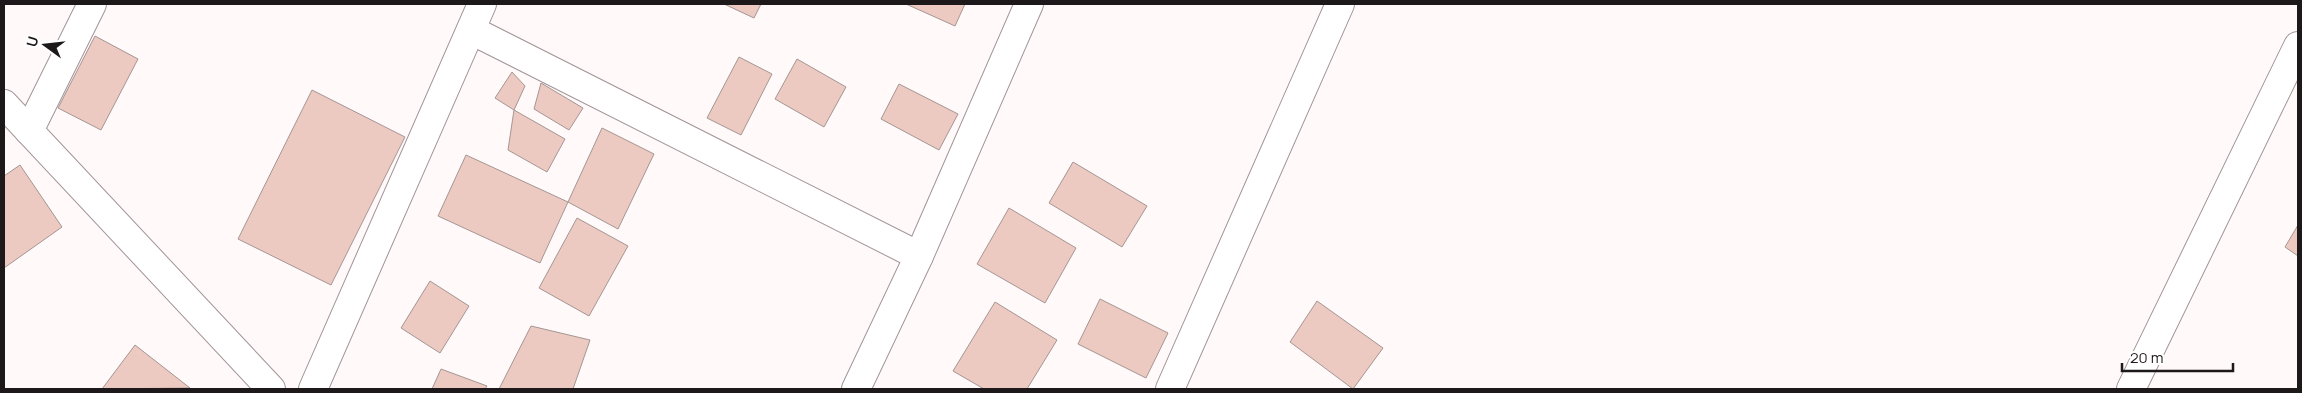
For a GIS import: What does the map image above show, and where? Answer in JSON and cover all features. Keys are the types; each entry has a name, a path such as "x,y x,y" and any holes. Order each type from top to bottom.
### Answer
{"street":[{"path":"29,131 92,4"},
{"path":"312,389 482,4"},
{"path":"856,389 919,256 1029,4"},
{"path":"1170,389 1340,4"},
{"path":"471,30 919,256"},
{"path":"2131,389 2298,46"},
{"path":"4,104 271,389"}],"building":[{"path":"724,4 761,4 754,18"},
{"path":"906,4 965,4 955,26"},
{"path":"95,36 138,59 101,130 58,108"},
{"path":"739,57 772,74 741,135 707,118"},
{"path":"797,59 846,87 824,127 775,99"},
{"path":"512,72 525,86 514,110 495,98"},
{"path":"541,83 583,108 569,130 534,109"},
{"path":"899,84 958,114 939,150 881,119"},
{"path":"312,90 405,137 331,285 238,239"},
{"path":"514,110 565,139 547,172 508,150"},
{"path":"602,128 654,154 618,229 568,202"},
{"path":"466,155 568,202 540,263 438,216"},
{"path":"1073,162 1147,206 1122,247 1049,203"},
{"path":"20,165 62,227 4,268 4,176"},
{"path":"1009,208 1076,248 1045,303 977,264"},
{"path":"577,218 628,246 589,316 539,288"},
{"path":"2298,225 2298,256 2285,247"},
{"path":"430,281 469,306 440,353 401,328"},
{"path":"1100,299 1168,333 1146,378 1078,344"},
{"path":"1317,301 1383,348 1353,389 1290,342"},
{"path":"995,302 1057,340 1027,389 984,389 953,371"},
{"path":"531,326 590,340 573,389 499,389"},
{"path":"135,345 190,388 102,389"},
{"path":"441,369 487,386 485,389 432,389"}]}
